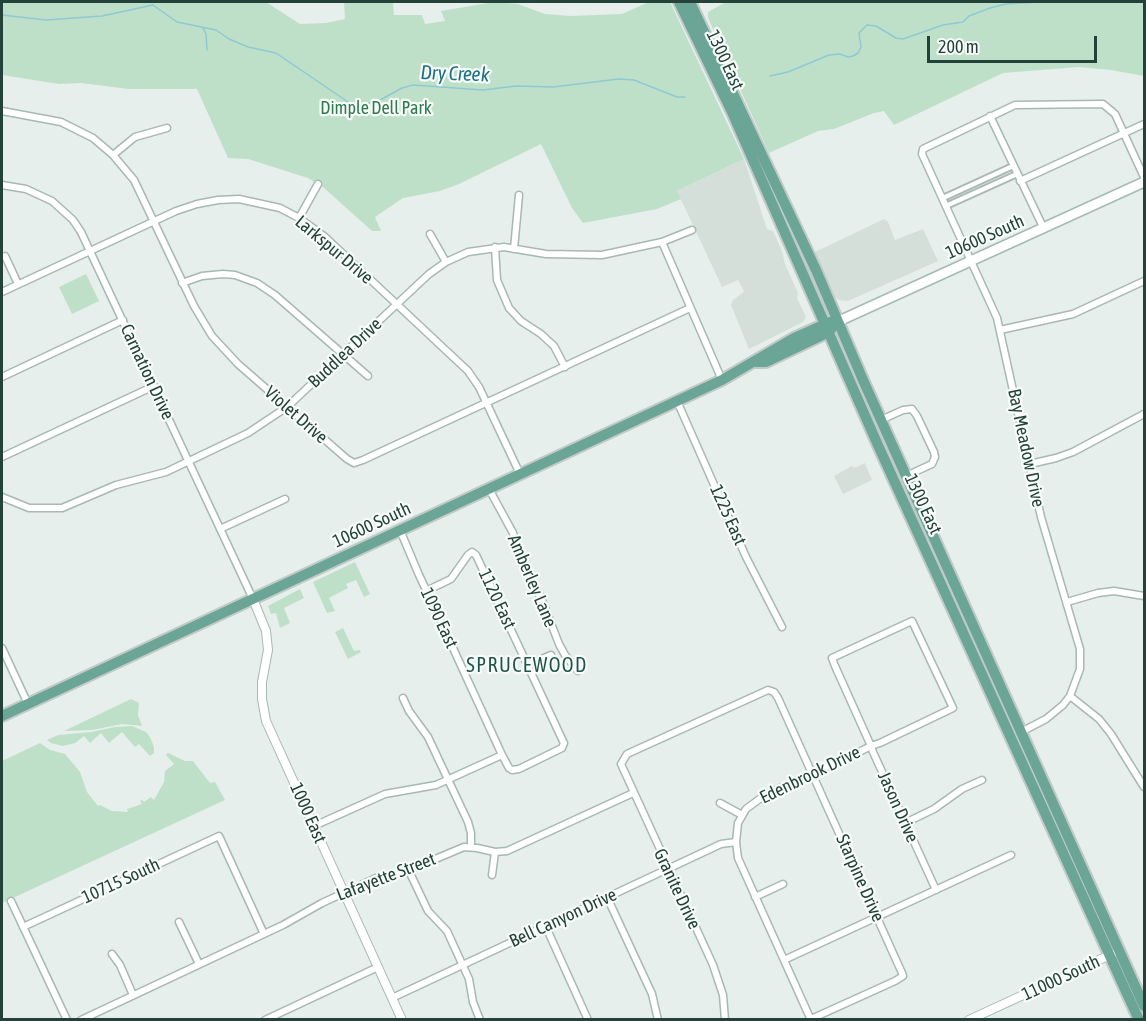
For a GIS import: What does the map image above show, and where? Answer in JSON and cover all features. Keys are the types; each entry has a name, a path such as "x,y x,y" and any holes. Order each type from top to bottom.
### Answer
{"main road":[{"name":"1300 East","path":"679,2 732,112 987,684 1114,953 1144,1006"},
{"name":"1300 East","path":"690,2 839,321 1021,732 1114,953 1139,1020"},
{"name":"10600 South","path":"2,716 722,380 756,362 762,356 1044,229 1144,179"},
{"path":"987,684 997,698 1013,730 1021,732"}],"street":[{"path":"1044,229 990,116 1015,105 1103,104 1115,114 1144,179"},
{"name":"Violet Drive","path":"2,111 61,122 93,138 114,155 134,180 203,324 221,348 354,463 690,308"},
{"name":"Bay Meadow Drive","path":"990,116 923,149 922,154 993,306 1046,534 1078,637 1081,659 1078,678 1070,696 1046,719 1021,732"},
{"path":"946,206 1125,135 1144,124"},
{"path":"114,155 135,137 167,128"},
{"path":"943,198 1013,166"},
{"path":"299,218 318,184"},
{"name":"Carnation Drive","path":"2,185 40,194 57,205 73,220 123,320 253,599"},
{"path":"514,249 519,195"},
{"name":"Larkspur Drive","path":"2,292 154,221 196,204 218,200 239,200 280,208 299,218 325,237 468,371 487,403 520,474"},
{"name":"Buddlea Drive","path":"2,497 29,508 62,508 116,485 166,472 248,433 287,407 429,274 446,262 468,252 495,248 583,256 624,251 662,242 692,230"},
{"path":"430,234 446,262"},
{"path":"662,242 722,380"},
{"path":"495,248 498,280 509,308 521,321 554,346 565,367"},
{"path":"5,256 18,284"},
{"path":"182,283 202,276 224,274 235,275 257,283 275,295 368,376"},
{"path":"1000,330 1073,314 1144,281"},
{"path":"2,377 123,320"},
{"path":"2,457 154,386"},
{"name":"1225 East","path":"677,401 741,546 782,627"},
{"path":"881,420 906,409 912,409 918,417 935,458 930,466 906,476"},
{"path":"1030,464 1073,452 1144,414"},
{"name":"Amberley Lane","path":"489,489 513,533 521,561 542,600 559,644 578,671"},
{"path":"220,529 285,499"},
{"name":"1090 East","path":"400,530 502,755 512,770"},
{"name":"1120 East","path":"426,591 451,579 472,552 481,563 564,746 519,769 512,770"},
{"path":"1067,602 1114,591 1144,596"},
{"name":"1000 East","path":"253,599 266,631 268,650 262,682 263,710 402,1020"},
{"name":"Jason Drive","path":"936,890 832,658 912,621 953,708"},
{"path":"2,648 28,704"},
{"path":"528,665 551,655"},
{"name":"Granite Drive","path":"725,1020 723,995 713,965 622,770 621,761 627,754 763,691 771,690"},
{"name":"Starpine Drive","path":"771,690 778,698 903,976 811,1019"},
{"path":"1070,696 1100,719 1144,787"},
{"path":"403,698 409,711 428,737 470,828 471,847"},
{"name":"Edenbrook Drive","path":"811,1019 738,858 736,842 738,823 742,815 758,799 953,708"},
{"path":"314,826 386,794 423,788 448,780 502,755"},
{"path":"905,823 934,809 962,789 982,780"},
{"name":"Lafayette Street","path":"81,1020 383,875 409,871 458,848 471,847 495,852 512,849 633,793"},
{"path":"720,803 742,815"},
{"name":"10715 South","path":"23,927 219,836 264,934"},
{"name":"Bell Canyon Drive","path":"392,998 721,844 736,842"},
{"path":"492,875 495,852"},
{"path":"784,960 1011,855"},
{"path":"409,871 428,911 447,931 469,979 473,1002 480,1020"},
{"path":"755,897 783,884"},
{"path":"607,897 652,994 658,1020"},
{"path":"11,901 67,1020"},
{"path":"179,922 199,964"},
{"path":"546,927 588,1020"},
{"name":"11000 South","path":"969,1020 1114,953"},
{"path":"111,954 120,965 133,995"},
{"path":"265,1020 378,967"}],"shaded area":[{"path":"744,159 767,229 773,231 782,251 785,264 798,293 797,298 806,317 803,322 749,349 731,305 733,300 744,292 743,289 738,280 722,287 677,191"},
{"path":"884,219 888,222 895,240 923,229 938,261 848,301 839,300 835,297 815,252"},
{"path":"865,463 872,480 843,494 834,476 852,466 854,468"}],"green space":[{"name":"Dimple Dell Park","path":"2,2 266,2 300,24 326,23 345,19 344,2 393,2 394,15 422,15 425,24 445,21 441,11 494,2 518,4 545,14 570,16 622,14 649,2 670,2 744,159 677,191 681,199 657,209 583,223 572,208 541,144 459,184 440,191 403,198 375,217 381,231 372,231 323,187 308,178 248,159 228,158 197,89 129,89 81,83 59,84 2,75"},
{"path":"726,2 1144,2 1144,76 1079,67 1003,73 894,125 884,111 874,113 834,129 818,131 769,153 708,18 708,12"},
{"path":"86,274 99,301 72,314 59,287"},
{"path":"355,562 370,594 364,597 356,580 346,584 348,588 329,598 335,611 327,613 313,582"},
{"path":"300,589 304,598 284,608 290,623 280,628 276,613 271,614 268,606"},
{"path":"343,628 354,651 360,650 361,652 348,659 335,632"},
{"path":"131,699 139,703 138,715 142,726 122,724 92,730 64,731"},
{"path":"132,726 146,732 150,737 154,753 150,756 139,744 135,747 122,732 109,743 101,733 90,743 84,736 75,743 63,746 47,740 58,735"},
{"path":"40,743 50,750 65,754 80,772 87,792 98,806 112,811 128,812 127,809 142,804 140,801 142,800 144,802 151,797 154,800 164,782 165,771 174,764 166,755 168,753 185,761 193,761 210,783 215,782 225,800 2,903 2,761"}],"waterway":[{"name":"Dry Creek","path":"770,76 788,72 829,55 853,56 861,47 859,33 867,25 876,26 896,38 903,39 943,25 963,22 969,16 990,8 1006,4 1039,2"},
{"name":"Dry Creek","path":"2,15 46,20 102,16 153,5 177,22 216,30 229,39 248,47 276,53 351,104 360,106 413,85 483,90 516,86 553,87 619,79 634,80 677,97 685,97"},
{"path":"203,28 206,34 207,50"}],"district":[{"name":"SPRUCEWOOD","path":"527,666"}]}
